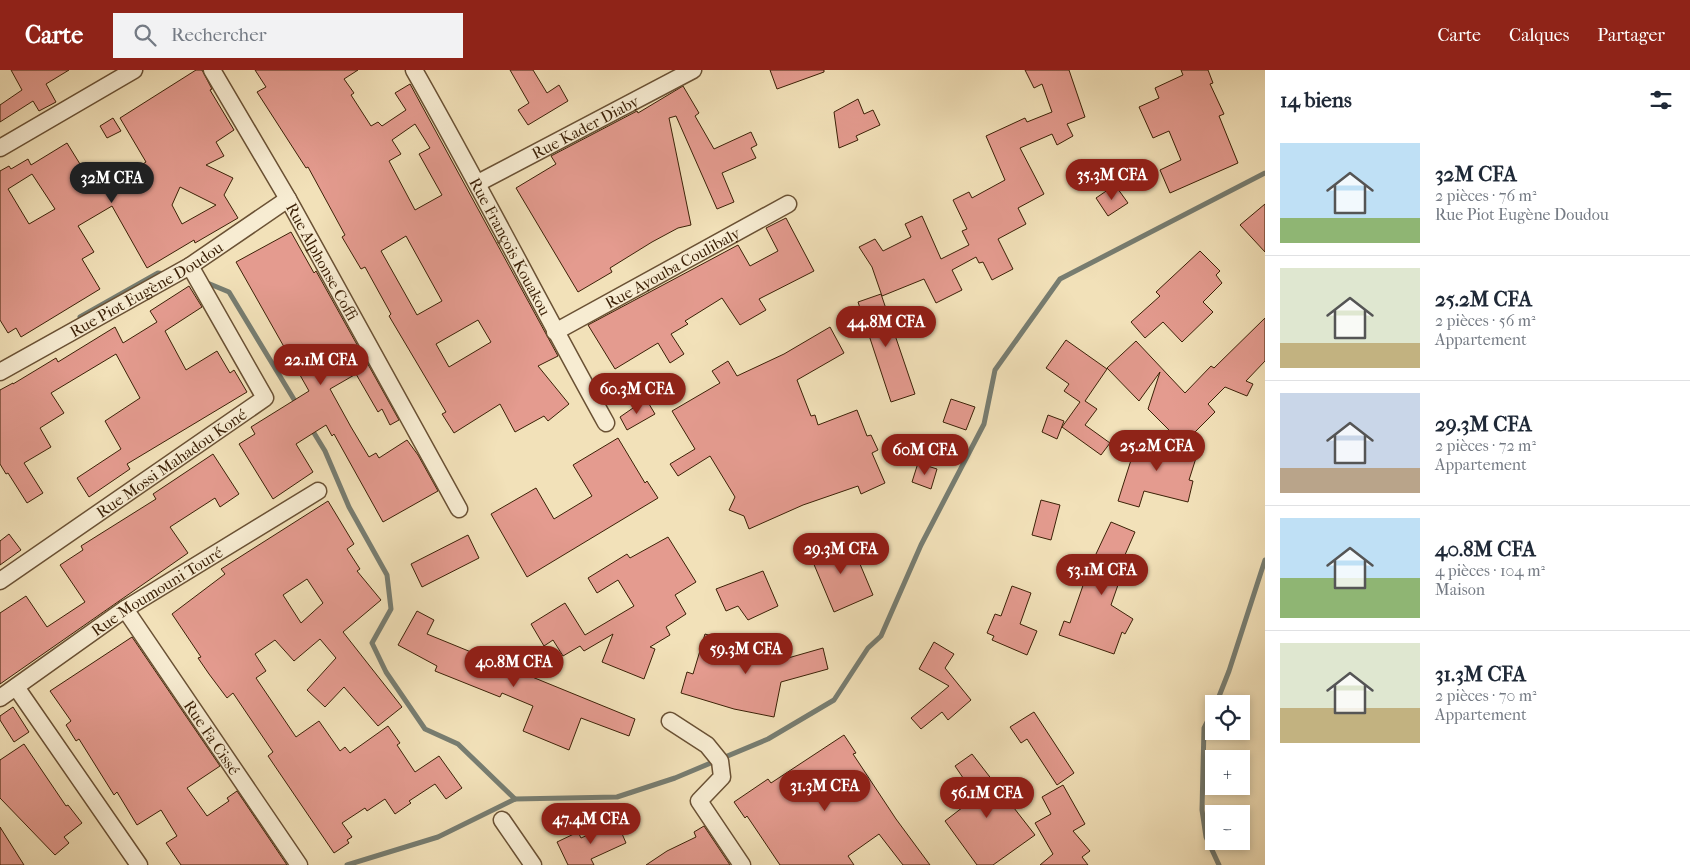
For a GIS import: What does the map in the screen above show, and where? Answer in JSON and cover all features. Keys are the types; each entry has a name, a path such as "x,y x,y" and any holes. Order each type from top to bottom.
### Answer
{"street":[{"path":"0,148 134,70"},
{"name":"Rue Alphonse Coffi","path":"212,70 288,200 459,509"},
{"name":"Rue François Kouakou","path":"414,70 478,183 555,332 606,423"},
{"name":"Rue Kader Diaby","path":"478,183 693,70"},
{"name":"Rue Piot Eugène Doudou","path":"0,372 190,266 288,200"},
{"name":"Rue Ayouba Coulibaly","path":"555,332 788,204"},
{"name":"Rue Mossi Mahadou Koné","path":"0,581 265,398 190,266"},
{"name":"Rue Moumouni Touré","path":"0,698 125,609 318,491"},
{"name":"Rue Fa Cissé","path":"125,609 299,865"},
{"path":"16,687 139,865"},
{"path":"670,720 707,745 720,761 722,777 699,800 742,865"},
{"path":"502,820 533,865"}],"building":[{"path":"11,70 69,70 46,84 56,102 39,111 33,101 0,122 0,105 22,90"},
{"path":"196,70 202,70 212,89 210,90 234,130 216,142 224,156 206,165 233,178 224,195 238,218 195,243 194,240 147,268 112,206 78,226 94,252 82,259 100,289 21,337 16,328 8,333 0,320 0,171 9,166 11,169 28,159 31,165 67,143 88,177 94,174 103,189 146,162 120,118","holes":["32,174 55,209 29,224 8,189","180,187 216,205 182,224 172,205"]},
{"path":"255,70 358,70 344,79 354,93 351,95 371,126 378,122 382,126 406,110 395,93 410,84 558,356 538,366 569,404 548,421 544,416 515,432 500,404 454,433 442,414 446,412 389,316 391,314 365,267 361,269 342,237 345,235 308,167 306,168 257,92 266,87","holes":["415,124 430,148 419,154 442,195 415,210 389,161 401,154 392,140","406,236 442,301 417,315 381,251","478,320 491,342 449,367 436,344"]},
{"path":"510,70 533,70 547,93 559,85 568,101 528,125 518,110 529,103"},
{"path":"770,70 824,70 824,72 777,89"},
{"path":"1025,70 1069,70 1085,117 1067,124 1073,136 1057,145 1052,134 1020,148 1044,194 1018,208 1026,224 998,239 1013,269 992,280 983,262 979,263 976,257 952,270 962,290 936,303 924,279 882,296 872,267 859,247 875,239 883,251 911,237 905,224 922,216 941,259 969,245 962,231 967,229 953,200 969,192 972,198 1005,180 986,136 1025,118 1027,122 1052,112 1042,84 1034,88"},
{"path":"1181,70 1208,70 1213,83 1210,84 1224,114 1219,116 1238,163 1170,193 1160,170 1181,160 1169,131 1153,138 1139,107 1159,98 1155,88 1183,75"},
{"path":"683,86 699,113 695,116 714,149 751,132 757,145 751,148 756,158 722,173 734,202 717,209 676,116 669,118 691,225 678,228 652,242 610,268 612,272 578,292 516,188 556,164 551,156 637,111 638,113"},
{"path":"858,99 864,114 873,110 880,125 856,136 858,140 839,148 834,112"},
{"path":"113,118 121,131 107,138 100,126"},
{"path":"1115,185 1128,203 1108,216 1096,198"},
{"path":"1265,204 1265,252 1240,225"},
{"path":"786,218 814,271 759,299 766,310 740,325 722,298 685,321 688,324 671,334 684,354 670,363 658,343 615,369 588,325 738,245 750,266 778,251 766,228"},
{"path":"291,232 314,273 316,271 399,420 390,425 382,409 378,412 356,374 330,389 351,427 369,457 376,453 379,458 407,440 418,455 438,491 383,522 334,434 332,436 326,425 296,444 313,472 273,499 239,444 255,434 251,427 309,391 236,262"},
{"path":"1200,251 1220,271 1216,275 1222,283 1203,302 1213,312 1182,342 1163,322 1145,338 1131,322 1160,296 1156,292"},
{"path":"189,286 202,307 165,331 186,370 217,351 230,373 234,370 247,392 127,464 130,469 89,497 77,478 121,449 105,421 140,398 116,354 51,393 64,413 40,428 51,447 24,463 43,493 27,503 0,464 0,390 56,358 58,362 115,327 123,343 157,322 150,311"},
{"path":"881,294 915,394 891,402 858,302"},
{"path":"1265,318 1265,361 1246,381 1253,384 1247,396 1225,387 1208,404 1215,412 1183,444 1148,409 1160,372 1139,401 1107,368 1136,341 1185,393 1211,366 1214,368"},
{"path":"830,327 844,353 797,380 811,416 815,415 818,425 857,410 867,436 871,435 878,450 872,453 885,483 861,494 858,486 803,505 749,529 744,516 729,510 735,497 710,456 678,476 670,464 695,449 672,411 720,383 712,371 728,361 737,376 784,354"},
{"path":"1066,340 1107,369 1085,401 1097,409 1085,425 1110,443 1101,455 1062,427 1080,402 1064,391 1069,384 1046,368"},
{"path":"646,399 655,414 627,430 620,417"},
{"path":"951,399 975,407 966,430 943,422"},
{"path":"1048,415 1064,421 1057,439 1042,432"},
{"path":"1139,435 1181,448 1177,452 1196,458 1189,480 1193,481 1188,502 1144,491 1139,507 1118,501"},
{"path":"618,438 645,483 647,481 658,498 527,577 491,514 536,488 554,519 592,496 573,465"},
{"path":"213,454 239,494 220,507 215,498 170,527 188,553 0,684 0,613 26,596 47,627 85,602 60,565 83,550 81,546 156,499 153,494"},
{"path":"918,463 937,469 931,489 912,482"},
{"path":"1041,500 1060,505 1051,540 1032,535"},
{"path":"328,501 354,544 347,549 360,569 357,571 381,600 343,632 402,707 378,726 344,687 325,707 307,690 336,658 320,639 294,661 275,640 255,654 266,671 256,678 296,737 319,721 340,751 345,747 350,753 388,726 400,743 397,745 415,772 439,756 462,788 446,799 435,784 409,801 411,803 395,814 385,799 367,811 365,808 342,823 352,837 347,840 349,843 334,853 268,756 273,752 233,693 227,698 209,674 198,658 201,657 172,614 225,574 221,569","holes":["307,579 323,603 301,623 283,595"]},
{"path":"1111,522 1135,532 1114,580 1119,582 1111,605 1133,619 1125,634 1122,632 1114,654 1059,635 1064,621 1070,623 1088,571"},
{"path":"9,534 21,550 0,565 0,541"},
{"path":"468,535 479,558 422,587 411,564"},
{"path":"668,537 696,582 675,595 686,614 666,627 670,635 650,647 655,649 644,679 602,662 613,634 584,651 580,646 563,656 553,640 544,646 531,624 565,603 585,635 634,606 618,580 597,593 588,578 627,554 630,558"},
{"path":"849,538 873,595 834,612 810,555"},
{"path":"763,571 778,606 748,620 738,606 726,611 716,589"},
{"path":"1012,586 1031,593 1020,624 1037,631 1027,655 992,640 994,636 987,633 995,614 1001,616"},
{"path":"417,611 434,620 427,634 635,719 629,736 581,718 569,750 523,731 533,706 502,693 500,697 435,671 437,666 398,645"},
{"path":"705,634 788,658 823,648 828,669 781,682 774,717 734,709 681,693 687,672 693,674"},
{"path":"132,637 220,766 187,788 207,816 229,801 227,798 237,791 287,865 181,865 166,843 177,836 161,810 137,825 117,792 114,795 79,739 76,741 66,725 71,721 50,691"},
{"path":"934,642 954,654 945,668 971,700 948,720 942,712 921,729 911,718 949,686 919,669"},
{"path":"13,707 29,732 14,742 0,720 0,716"},
{"path":"1034,712 1074,773 1057,785 1027,739 1021,743 1010,727"},
{"path":"844,735 856,753 853,754 896,819 930,865 903,865 879,834 848,856 854,865 780,865 747,816 745,818 734,802 768,779 771,783"},
{"path":"24,744 66,806 68,805 82,823 64,837 69,843 55,855 0,798 0,760"},
{"path":"972,754 1035,835 993,865 977,865 945,821 976,797 955,766"},
{"path":"1063,785 1085,824 1073,831 1090,851 1082,857 1088,865 1040,865 1053,854 1035,823 1051,814 1042,797"},
{"path":"617,822 626,843 591,859 594,865 568,865 557,842 578,832 581,838"},
{"path":"704,826 730,865 646,865 667,851 696,837 694,832"},
{"path":"0,827 24,865 0,865"}],"waterway":[{"path":"347,865 438,837 515,799 617,797 675,778 768,739 834,700 868,648 881,636 921,545 984,424 995,370 1060,279 1265,173"},
{"path":"80,317 158,273 165,274"},
{"path":"205,282 229,292 298,406"},
{"path":"311,428 325,451 349,507 387,575 391,609 372,643 386,672 425,729 458,744 515,799"},
{"path":"1220,695 1265,560"},
{"path":"1205,726 1202,810 1206,837 1219,865"}]}
